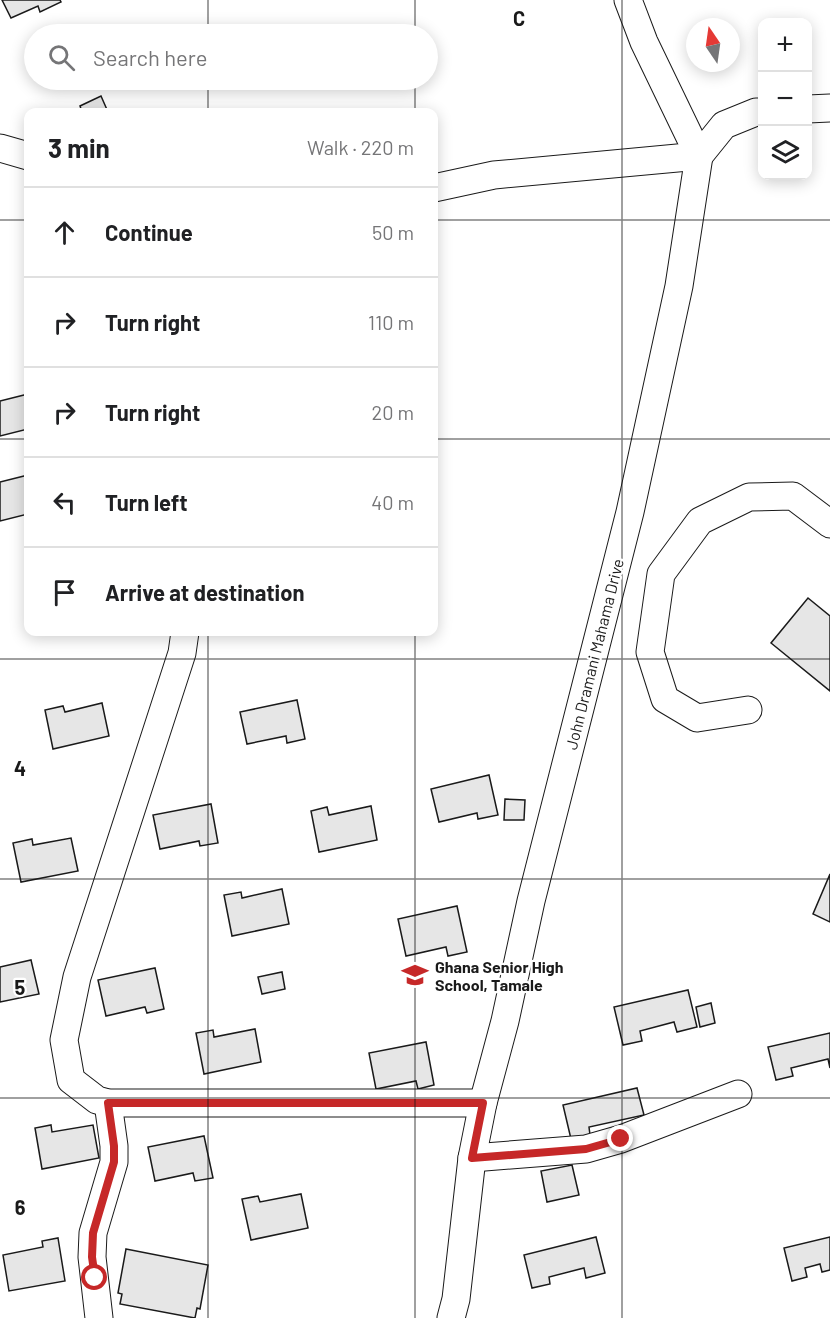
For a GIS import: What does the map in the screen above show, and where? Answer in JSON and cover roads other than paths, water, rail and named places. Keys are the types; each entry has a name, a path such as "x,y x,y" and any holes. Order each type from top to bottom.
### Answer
{"street":[{"path":"628,0 644,42 699,156"},
{"path":"812,110 830,108"},
{"path":"438,187 494,175 699,156 724,125 758,112"},
{"path":"0,148 24,155"},
{"name":"John Dramani Mahama Drive","path":"451,1318 456,1299 472,1158 483,1103 505,1021 534,889 630,512 679,286 699,156"},
{"path":"748,710 697,718 665,699 650,652 661,574 700,520 749,497 793,496 830,524"},
{"path":"184,636 182,652 77,977 64,1040 71,1080 97,1100 108,1103 483,1103"},
{"path":"472,1158 586,1149 621,1139 738,1094"},
{"path":"99,1318 92,1257 93,1233 114,1162 108,1103"}],"place":[{"name":"Ghana Senior High School, Tamale","path":"415,975"}]}
